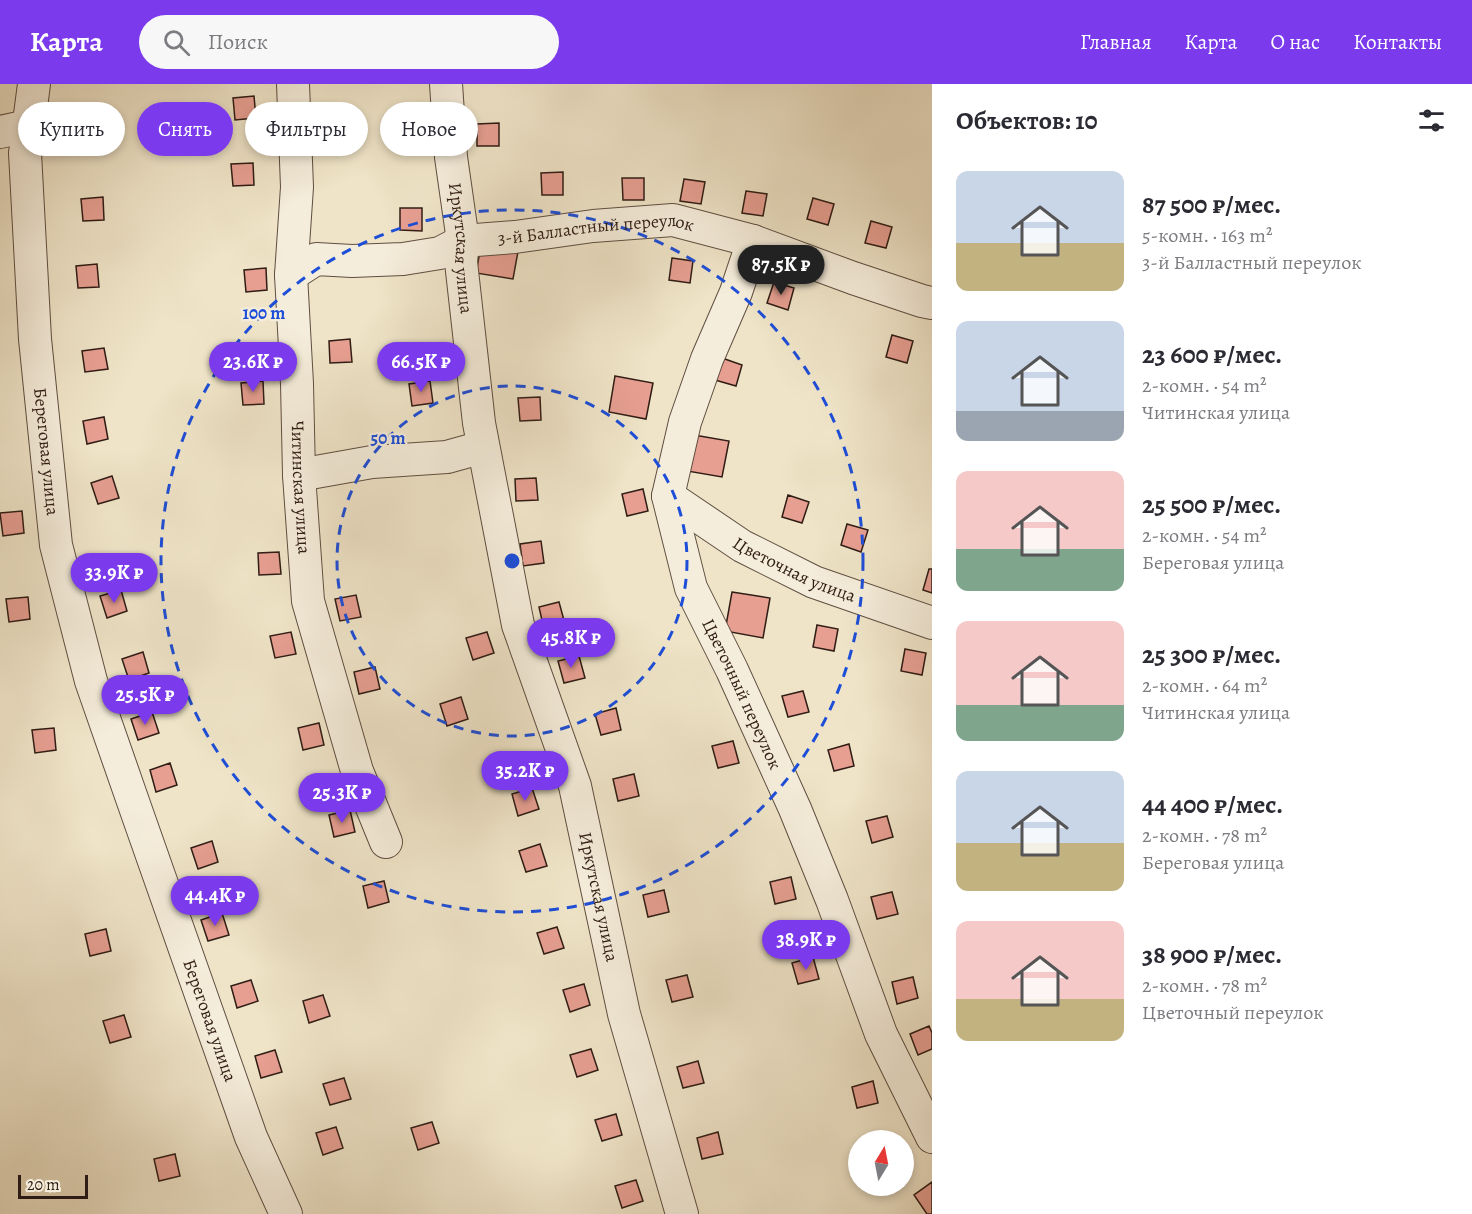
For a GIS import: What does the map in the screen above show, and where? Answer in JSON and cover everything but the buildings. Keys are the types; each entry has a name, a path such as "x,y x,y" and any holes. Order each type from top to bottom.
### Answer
{"street":[{"name":"Береговая улица","path":"34,84 14,129 25,153 35,339 56,545 92,681 135,810 251,1137 286,1214"},
{"name":"Читинская улица","path":"293,84 297,187 291,276 299,475 308,601 357,771 386,842"},
{"name":"Иркутская улица","path":"446,84 451,157 463,241 461,262 479,423 518,625 575,786 624,1014 682,1214"},
{"name":"3-й Балластный переулок","path":"463,241 516,237 592,226 674,220 753,241 853,278 932,303"},
{"path":"291,276 316,258 352,261 403,259 440,253 463,241"},
{"name":"Цветочный переулок","path":"753,241 736,292 707,359 685,422 668,496 691,588 732,670 795,809 832,900 881,1034 932,1137"},
{"path":"299,475 372,462 447,457 483,447"},
{"name":"Цветочная улица","path":"668,496 742,546 814,582 932,622"}]}
